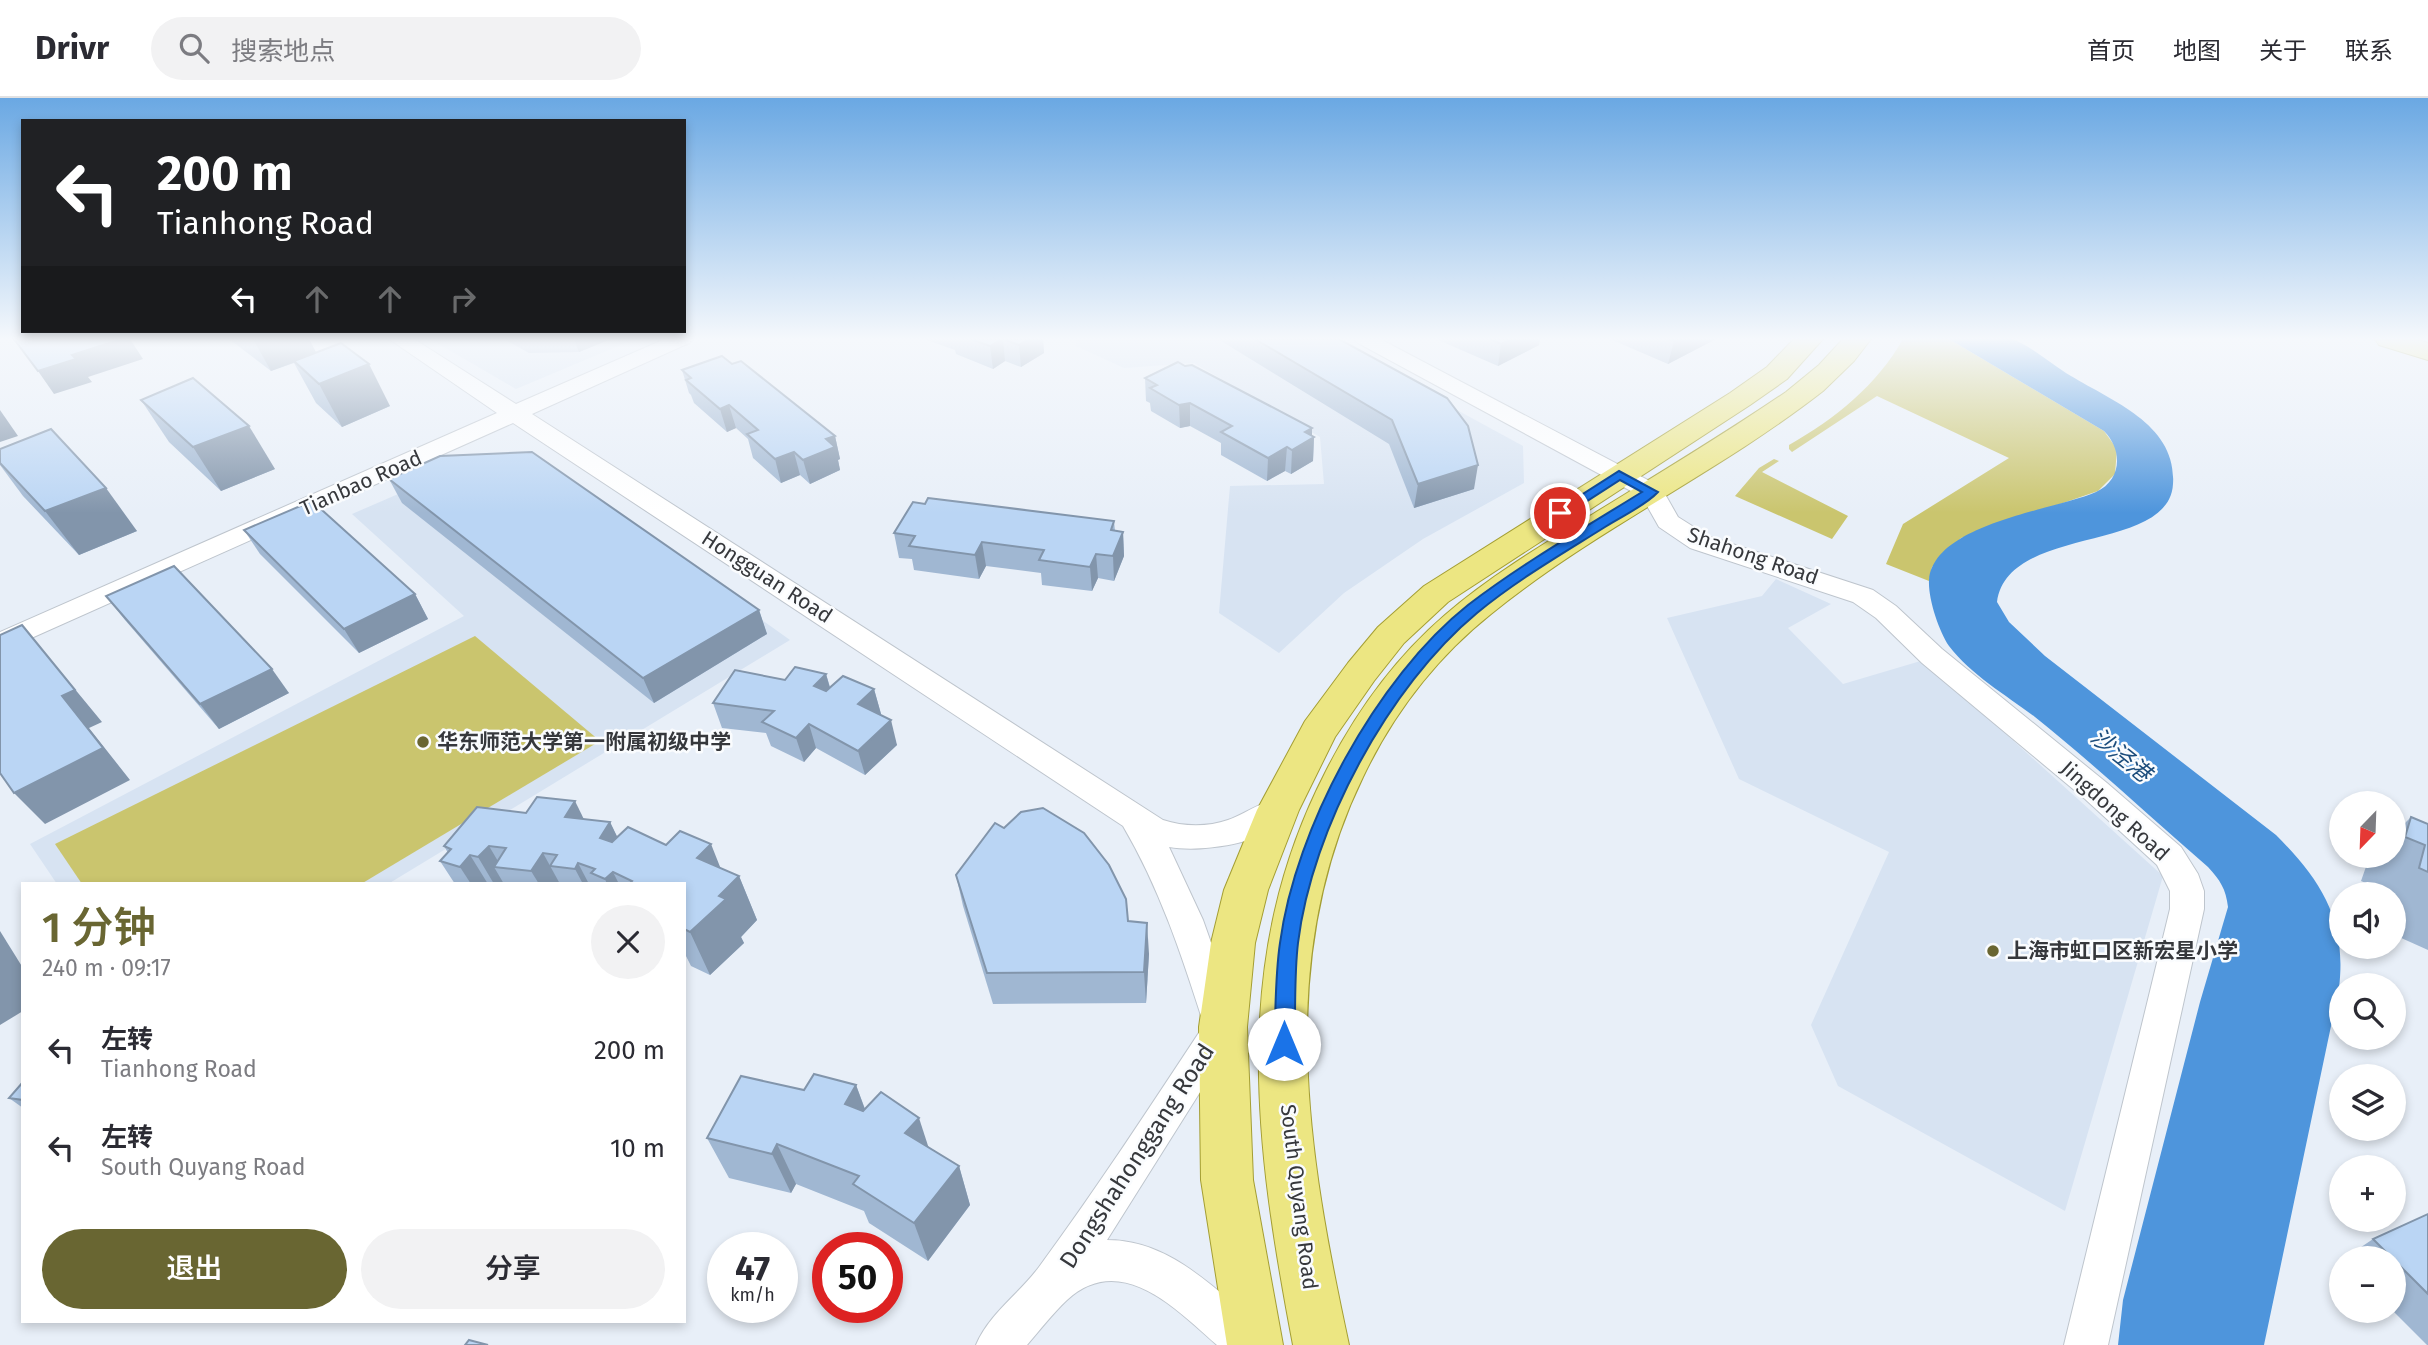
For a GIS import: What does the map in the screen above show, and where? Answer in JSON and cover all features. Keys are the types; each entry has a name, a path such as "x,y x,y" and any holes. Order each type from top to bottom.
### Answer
{"main road":[{"name":"South Quyang Road","path":"1321,1345 1309,1287 1296,1195 1285,1089 1284,1021 1289,942 1305,872 1326,814 1369,732 1419,660 1472,610 1534,566 1746,397"},
{"name":"South Quyang Road","path":"1252,1345 1227,1180 1223,1027 1233,943 1246,890 1278,810 1319,731 1360,671 1391,635 1436,594 1636,483 1764,420 1795,397"}],"street":[{"name":"Hongguan Road","path":"491,397 1134,817 1169,836 1202,838 1246,829 1278,810"},
{"name":"Tianbao Road","path":"0,643 554,397"},
{"path":"1475,397 1636,483"},
{"name":"Shahong Road","path":"1636,483 1668,522 1699,542 1832,584"},
{"name":"Jingdong Road","path":"1832,584 1863,596 1886,611 1932,656 2096,791 2169,856 2181,874 2187,891 2187,909 2091,1314 2086,1345"},
{"name":"Hongguan Road","path":"1134,817 1151,842 1188,925 1223,1027"},
{"name":"Dongshahonggang Road","path":"998,1345 1052,1285 1129,1174 1223,1027"},
{"name":"Dongshahonggang Road","path":"1052,1285 1094,1261 1120,1261 1149,1268 1175,1282 1252,1345"}],"shaded area":[{"path":"1252,397 1434,397 1523,446 1524,483 1423,539 1344,593 1279,653 1219,613 1230,486 1324,484 1320,437"},
{"path":"1857,397 1875,397 1792,452 1789,449 1789,445"},
{"path":"1880,397 2047,397 2104,431 2117,449 2115,474 2098,491 1961,538 1932,567 1929,581 1886,564 1903,524 2009,458"},
{"path":"1774,459 1779,461 1762,472 1848,516 1832,539 1735,496 1759,468"},
{"name":"华东师范大学第一附属初级中学","path":"541,462 790,640 391,882 56,882 30,844 464,616 352,514 449,472"},
{"name":"上海市虹口区新宏星小学","path":"1776,579 1831,604 1788,628 1843,684 1924,660 2163,876 2065,1211 1838,1086 1811,1025 1889,852 1739,779 1667,618 1762,596"},
{"path":"475,636 600,741 364,882 81,882 55,844"}],"water":[{"name":"沙泾港","path":"2047,397 2108,397 2140,418 2165,446 2172,463 2173,484 2165,506 2145,521 2118,532 2056,549 2028,560 2007,577 1997,602 2009,622 2045,656 2276,835 2306,869 2328,904 2329,959 2340,959 2340,973 2329,973 2329,1036 2264,1345 2118,1345 2123,1300 2200,1002 2228,907 2222,885 2208,867 2100,772 1958,656 1945,640 1938,624 1929,588 1936,561 1951,545 1973,532 1999,521 2077,499 2105,487 2117,464 2117,455 2104,431"}],"building":[{"path":"148,397 215,397 249,426 193,447 141,400"},
{"path":"706,397 786,397 835,436 826,439 835,447 803,460 794,452 775,459 747,434 758,430 729,405 720,409"},
{"path":"1166,397 1253,397 1312,428 1305,432 1314,437 1292,450 1287,447 1268,458 1221,432 1232,426 1190,403 1179,405"},
{"path":"1353,397 1446,397 1468,426 1478,465 1418,484 1392,420"},
{"path":"51,429 106,488 45,511 0,463 0,449"},
{"path":"532,452 759,610 643,678 389,479 440,456"},
{"path":"928,498 1114,521 1111,530 1123,532 1113,556 1096,554 1090,567 1039,560 1044,550 982,542 975,555 909,546 915,536 894,533 913,502 925,504"},
{"path":"312,501 415,594 344,629 244,530"},
{"path":"174,566 272,669 200,704 106,596"},
{"path":"22,625 75,690 62,696 103,748 14,793 0,773 0,635"},
{"path":"795,667 826,674 814,686 826,691 843,676 874,689 858,704 891,720 858,751 809,724 796,738 762,722 774,711 713,703 735,670 785,680"},
{"path":"537,797 575,801 565,817 610,822 600,838 612,842 628,827 666,845 680,831 711,844 697,858 739,876 719,896 726,899 690,932 686,930 686,882 631,882 613,872 605,879 591,873 595,869 578,863 575,869 550,866 557,855 543,853 531,871 494,867 506,848 489,846 478,857 470,855 460,867 440,861 451,849 444,846 477,807 526,813"},
{"path":"1043,808 1084,833 1109,865 1126,899 1128,921 1147,923 1144,972 987,973 956,875 995,823 1004,828 1021,812"},
{"path":"2411,817 2428,824 2428,872 2419,868 2425,845 2406,837"},
{"path":"814,1074 856,1085 845,1104 863,1111 881,1092 919,1118 905,1133 959,1166 914,1223 853,1184 859,1176 777,1144 772,1154 707,1138 741,1076 804,1090"},
{"path":"21,1084 21,1100 9,1098"},
{"path":"2428,1214 2428,1294 2406,1272 2406,1246 2380,1246 2373,1239 2388,1232 2406,1232 2406,1224"},
{"path":"469,1340 488,1345 465,1345"}],"place":[{"name":"华东师范大学第一附属初级中学","path":"423,742"},
{"name":"上海市虹口区新宏星小学","path":"1993,951"}],"route":[{"path":"1284,1044 1289,942 1305,872 1336,792 1389,700 1419,660 1472,610 1534,566 1652,492 1619,475 1560,513"}]}
